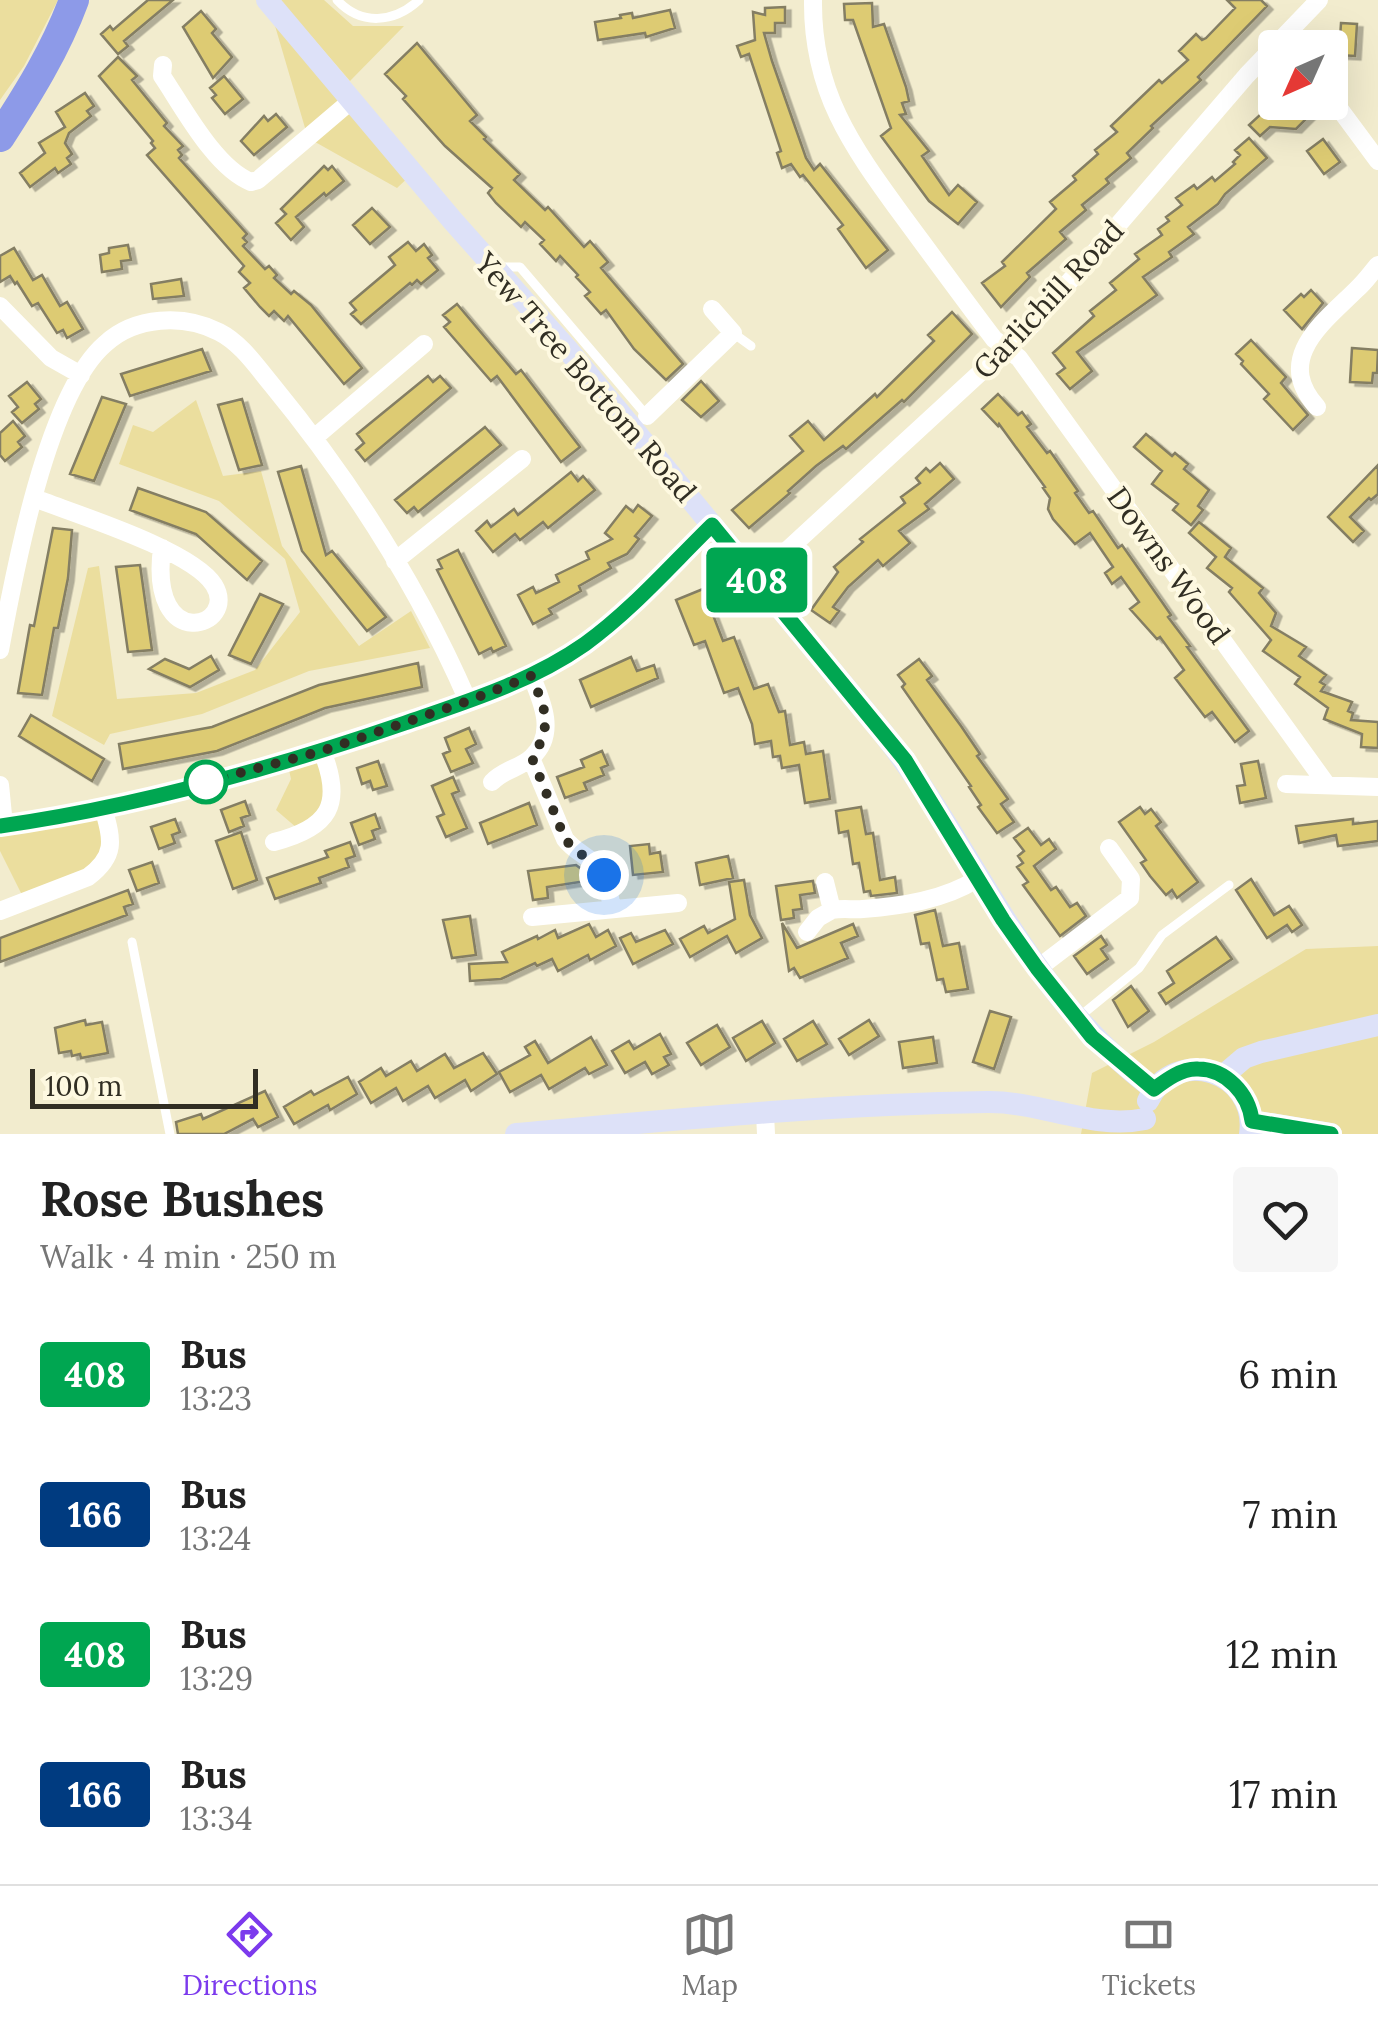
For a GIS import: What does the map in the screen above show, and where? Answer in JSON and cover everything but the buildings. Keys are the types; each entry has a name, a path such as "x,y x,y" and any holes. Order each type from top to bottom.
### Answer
{"highway":[{"path":"0,137 32,85 74,0"}],"main road":[{"name":"Yew Tree Bottom Road","path":"267,0 493,267 642,425 712,525 905,760 977,879 1076,1019 1106,1051 1154,1089"},
{"path":"1224,1075 1244,1058 1261,1052 1378,1025"},
{"path":"516,1134 766,1124 990,1102 1146,1126 1146,1106 1154,1089 1169,1078 1198,1068 1224,1075 1240,1091 1251,1111 1251,1128 1331,1134"},
{"path":"1090,1118 1118,1134"}],"street":[{"name":"Downs Wood","path":"813,0 817,55 827,94 843,129 994,339 1019,358 1327,785"},
{"name":"Garlichill Road","path":"1296,30 1319,0"},
{"path":"163,65 162,76 213,150 231,170 251,182 352,100"},
{"name":"Garlichill Road","path":"756,579 1060,295 1154,182 1258,72"},
{"path":"1348,120 1378,161"},
{"path":"1317,407 1301,382 1305,344 1378,265"},
{"path":"0,306 51,358 80,376"},
{"path":"642,425 733,334 712,309"},
{"path":"0,650 34,498 61,415 80,376 92,356 117,335 152,322 193,321 221,332 236,344 314,438 395,561 435,631 468,701"},
{"path":"314,438 424,344"},
{"path":"395,561 522,459"},
{"path":"34,498 162,548"},
{"path":"0,786 2,826 103,807 322,751 468,701 531,676 584,645 626,612 712,525"},
{"path":"492,782 502,772 532,758 542,742 547,724 531,676"},
{"path":"274,842 304,834 320,824 330,807 333,791 322,751"},
{"path":"532,758 565,839 604,875 612,907"},
{"path":"1286,784 1378,787"},
{"path":"0,911 88,877 100,868 108,858 111,843 103,807"},
{"path":"1037,968 1130,898 1131,878 1110,848"},
{"path":"807,932 818,918 832,910 860,910 935,898 977,879"},
{"path":"826,882 832,910"},
{"path":"532,917 678,902"}],"lane":[{"path":"337,0 358,16 377,20 397,16 419,0"},
{"path":"733,334 752,346"},
{"path":"1076,1019 1139,968 1162,935 1229,885"},
{"path":"132,942 170,1134"}],"shaded area":[{"path":"0,0 58,0 24,66 0,100"},
{"path":"280,0 324,0 353,26 404,26 350,81"},
{"path":"268,2 413,173 397,188 308,138"},
{"path":"196,400 223,476 261,471 282,546 359,646 411,611 430,648 309,671 202,714 110,734 104,745 52,716 88,568 99,566 117,699 196,693 255,670 300,612 285,559 219,501 119,464 133,425 153,432"},
{"path":"322,751 333,791 304,834 276,810 291,779 287,761"},
{"path":"103,807 108,857 25,901 0,851 0,826"},
{"path":"1378,946 1378,1134 1081,1134 1092,1073 1154,1042 1306,949"}],"bus line":[{"name":"408","path":"0,826 121,804 322,751 531,676 584,645 626,612 712,525 905,760 1003,920 1106,1051 1154,1089 1169,1078 1198,1068 1224,1075 1240,1091 1252,1121 1331,1134"}],"route":[{"path":"206,782 322,751 531,676 547,724 532,758 565,839 604,875"}]}
